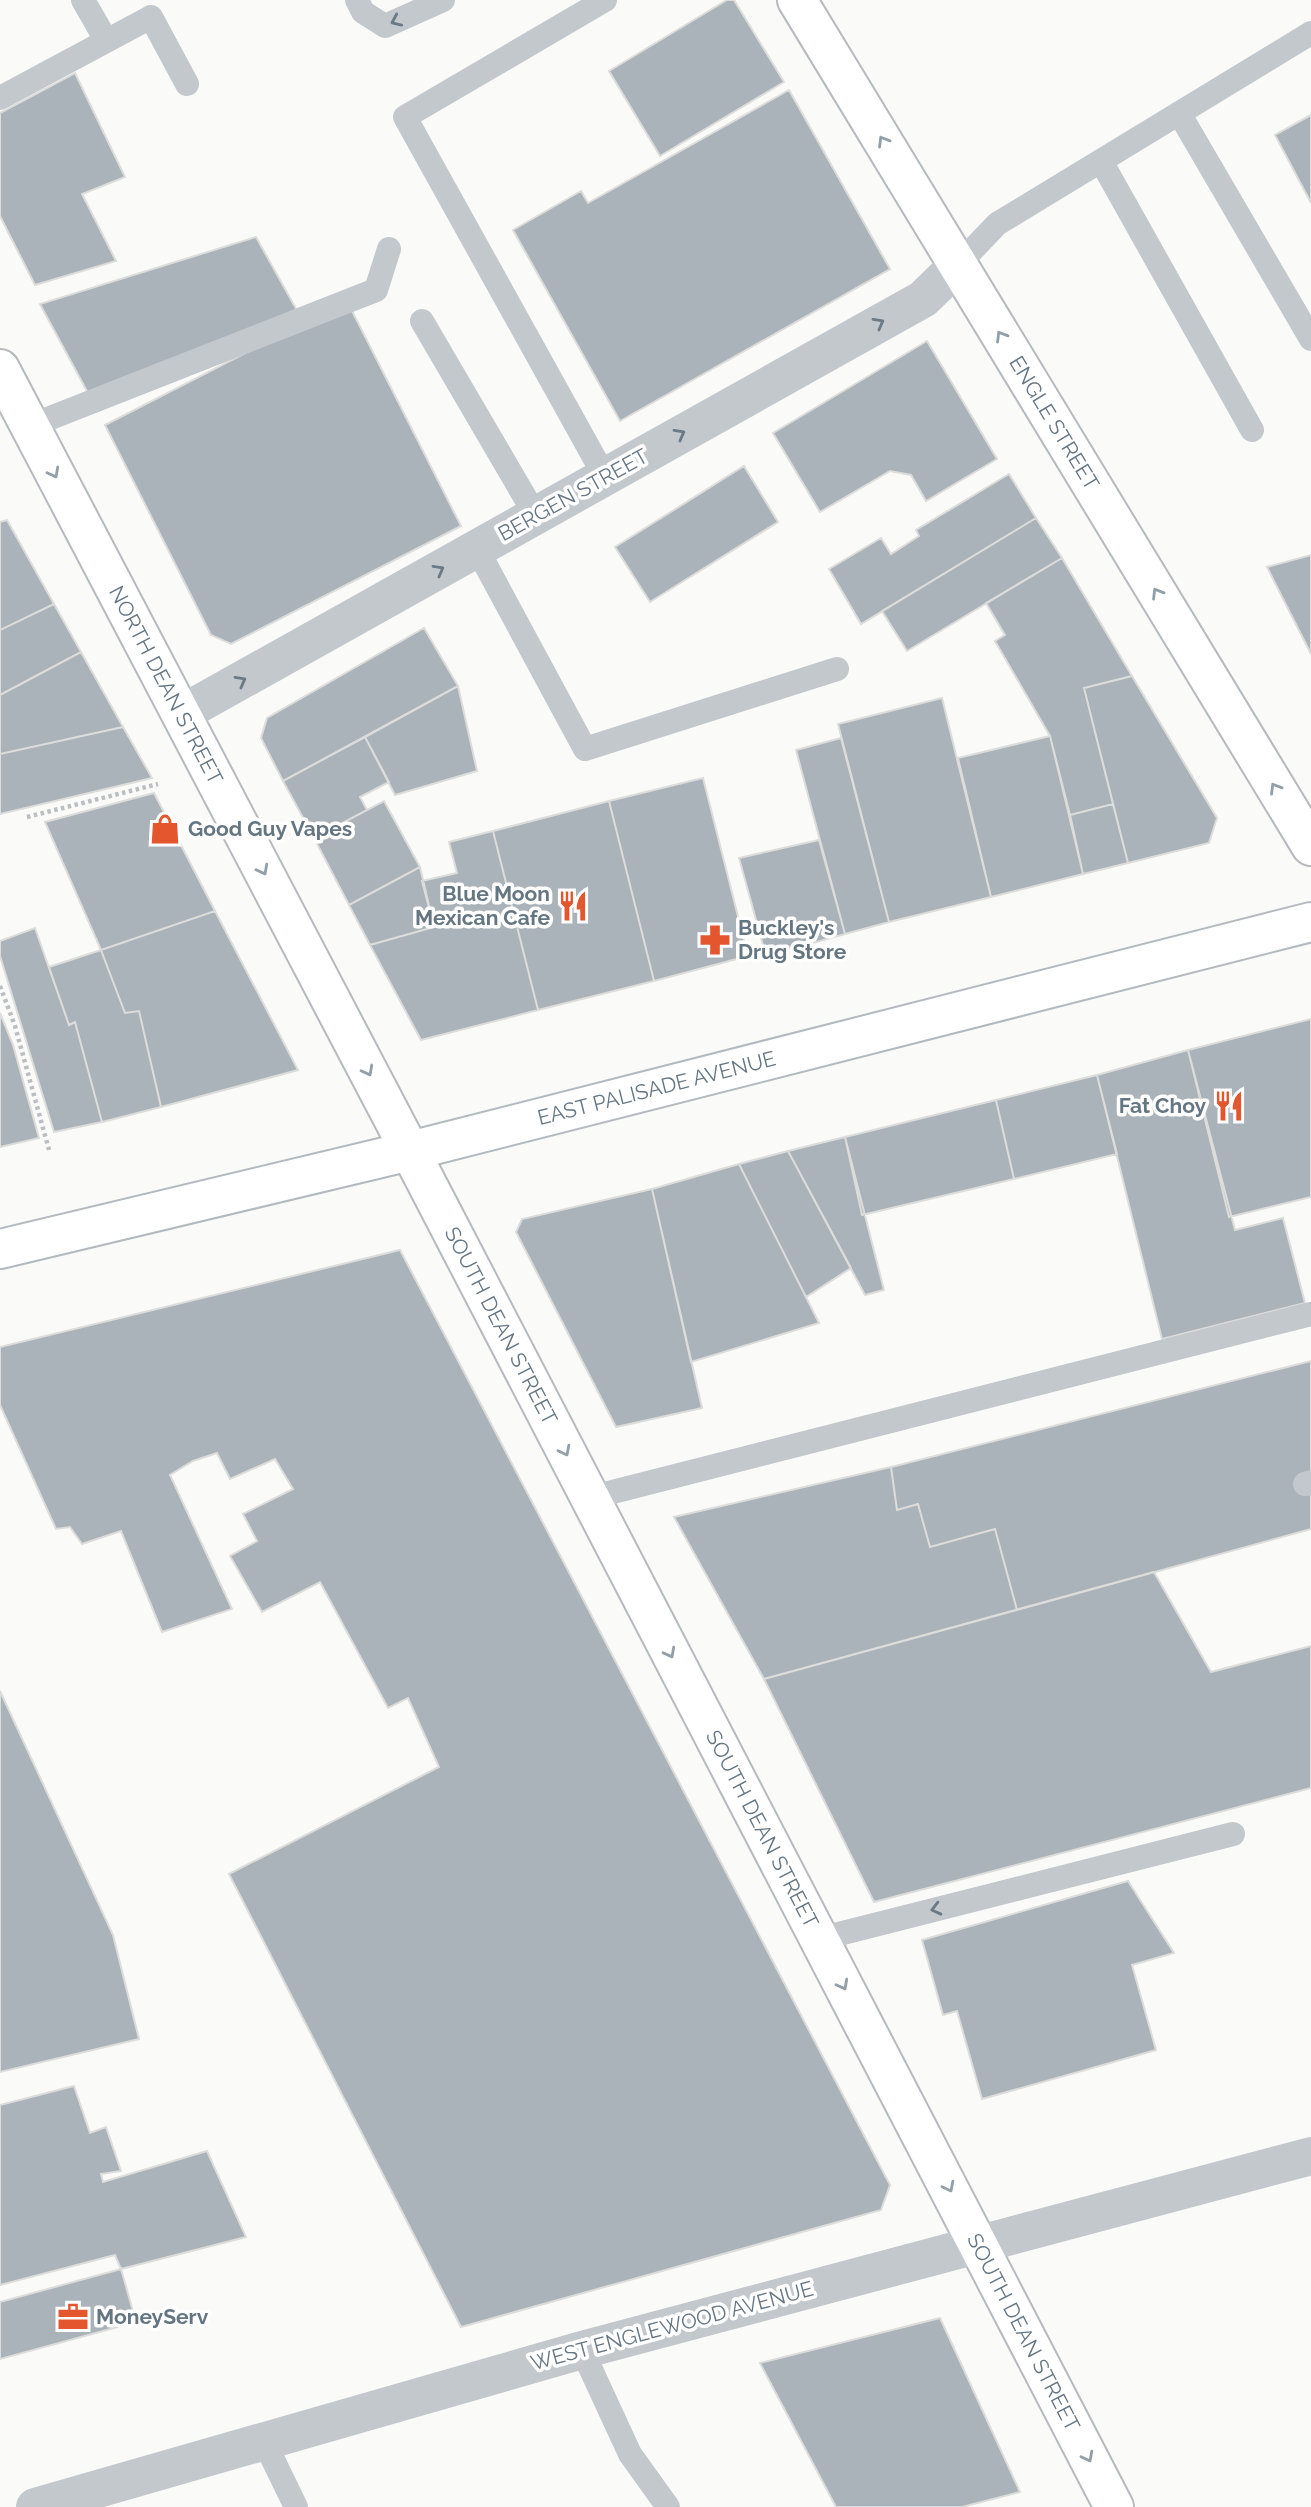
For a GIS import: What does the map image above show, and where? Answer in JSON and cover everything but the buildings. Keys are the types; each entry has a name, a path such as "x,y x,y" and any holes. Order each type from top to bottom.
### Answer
{"main road":[{"name":"ENGLE STREET","path":"797,0 1311,846"},
{"name":"NORTH DEAN STREET","path":"0,369 410,1151"},
{"name":"EAST PALISADE AVENUE","path":"0,1249 410,1151 1311,922"},
{"name":"SOUTH DEAN STREET","path":"410,1151 978,2244 1111,2506"}],"street":[{"name":"BERGEN STREET","path":"181,714 923,299 958,265"},
{"name":"WEST ENGLEWOOD AVENUE","path":"35,2507 582,2350 1311,2156"}],"lane":[{"path":"83,0 106,40"},
{"path":"357,0 363,12 385,26 443,0"},
{"path":"605,0 405,117 605,477"},
{"path":"0,98 151,17 187,84"},
{"path":"958,265 998,224 1311,33"},
{"path":"1178,113 1311,339"},
{"path":"1101,161 1252,430"},
{"path":"30,426 376,289 389,249"},
{"path":"422,321 536,516"},
{"path":"477,549 585,749 837,669"},
{"path":"589,1498 1311,1314"},
{"path":"819,1939 1233,1834"},
{"path":"582,2350 630,2454 668,2507"},
{"path":"264,2441 296,2507"}],"path":[{"path":"27,817 158,784"},
{"path":"0,986 15,1026 49,1150"}],"place":[{"name":"Good Guy Vapes","path":"165,829"},
{"name":"Blue Moon Mexican Cafe","path":"573,906"},
{"name":"Buckley's Drug Store","path":"715,940"},
{"name":"Fat Choy","path":"1229,1106"},
{"name":"MoneyServ","path":"73,2317"}]}
